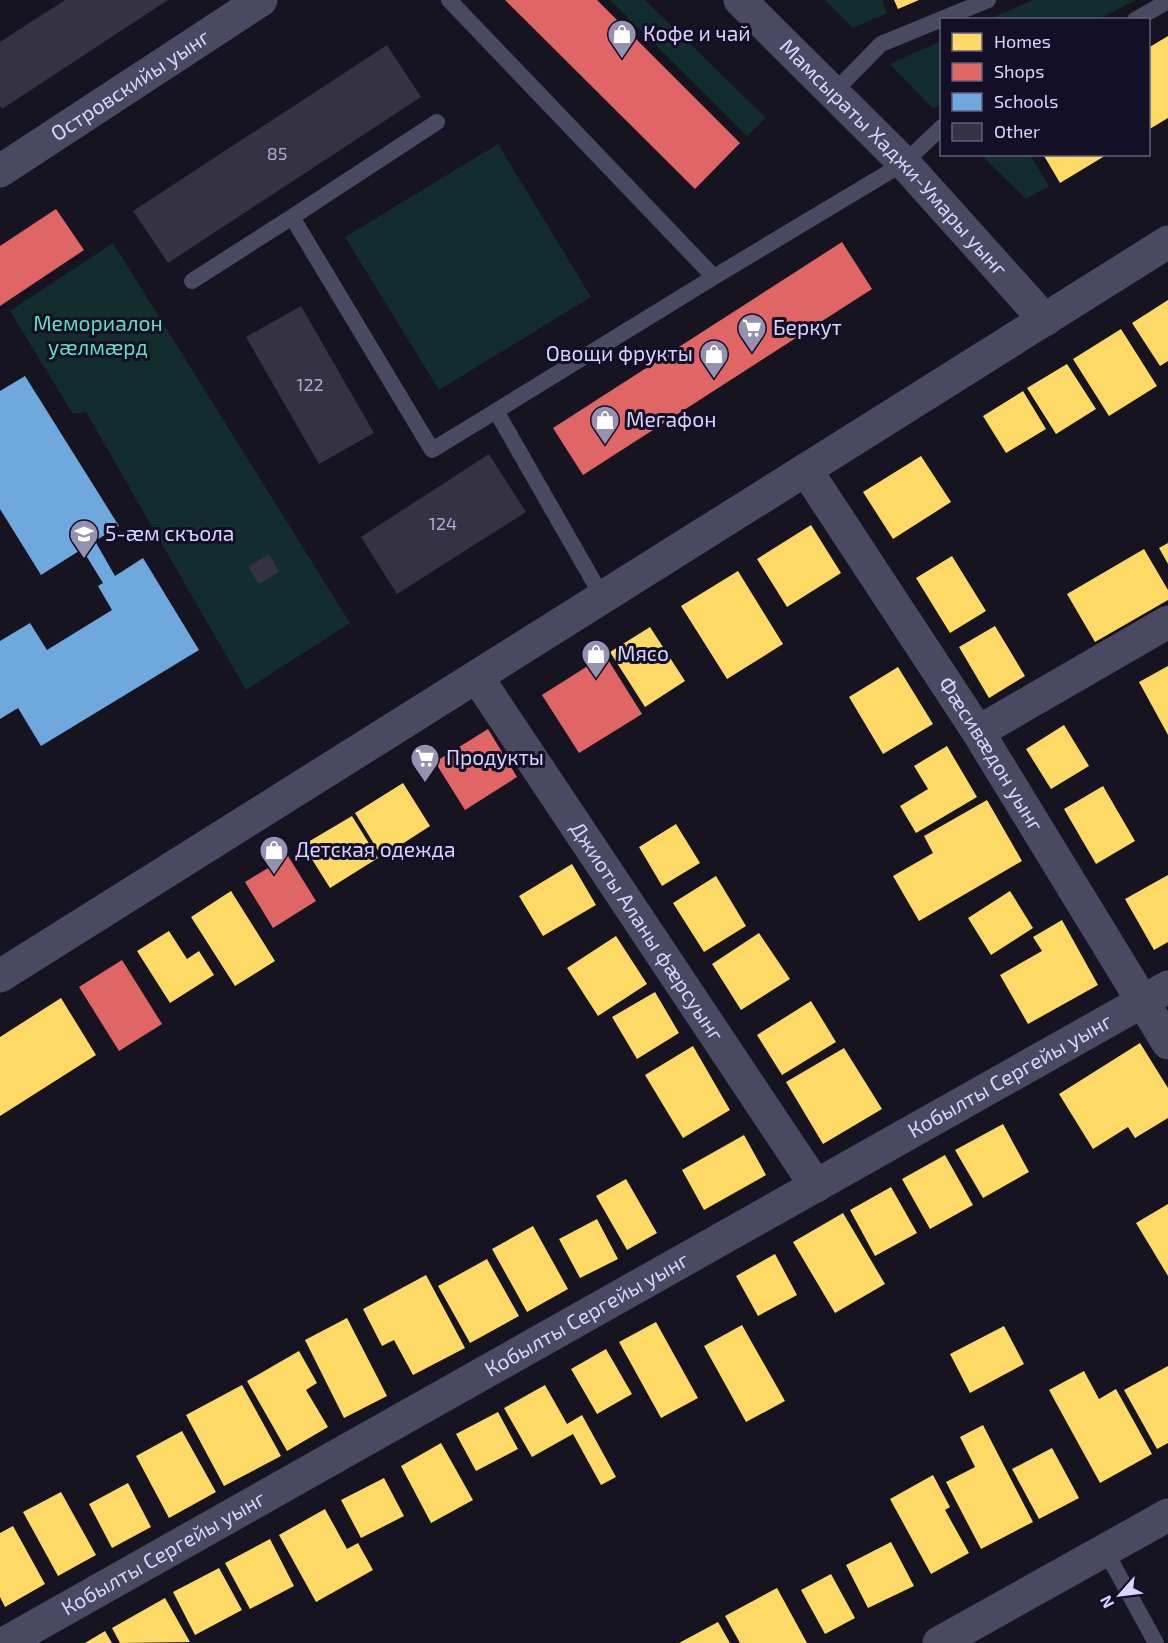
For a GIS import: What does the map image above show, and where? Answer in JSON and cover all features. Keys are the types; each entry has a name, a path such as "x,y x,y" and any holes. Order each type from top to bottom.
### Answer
{"street":[{"name":"Островскийы уынг","path":"1,169 261,0"},
{"name":"Мамсыраты Хаджи-Умары уынг","path":"740,0 904,163 1045,320"},
{"path":"0,976 1168,242"},
{"name":"Фæсивæдон уынг","path":"806,470 978,732 1155,994 1168,1043"},
{"path":"978,732 1168,622"},
{"name":"Джиоты Аланы фæрсуынг","path":"477,677 816,1186"},
{"name":"Кобылты Сергейы уынг","path":"5,1643 1155,994"},
{"path":"939,1643 1168,1515"}],"lane":[{"path":"449,0 714,277"},
{"path":"944,18 988,0"},
{"path":"1138,18 1168,1"},
{"path":"833,93 881,44 940,20"},
{"path":"192,281 437,122"},
{"path":"291,217 432,450 904,163 940,130"},
{"path":"496,411 603,597"},
{"path":"1105,1550 1156,1643"}],"green space":[{"path":"610,0 645,0 766,118 747,136"},
{"path":"825,0 882,0 887,13 853,28"},
{"path":"1033,0 1136,0 1101,18 991,18"},
{"path":"940,41 940,105 933,109 890,64"},
{"path":"498,144 591,297 439,390 345,237"},
{"path":"982,156 1031,156 1049,186 1026,199"},
{"name":"Мемориалон уæлмæрд","path":"113,243 350,623 246,690 86,412 73,414 10,311"}],"building: Homes":[{"path":"894,0 919,0 898,9"},
{"path":"1168,36 1168,118 1150,129 1150,47"},
{"path":"1044,156 1105,156 1060,183"},
{"path":"1168,300 1168,361 1160,366 1132,323"},
{"path":"1121,329 1157,386 1109,416 1073,359"},
{"path":"1067,364 1096,409 1056,434 1027,388"},
{"path":"1023,391 1046,429 1006,453 983,416"},
{"path":"921,456 951,502 893,539 863,492"},
{"path":"811,525 841,573 787,607 757,559"},
{"path":"1168,543 1168,564 1159,548"},
{"path":"1144,549 1168,590 1168,600 1095,642 1067,594"},
{"path":"952,556 986,611 950,633 916,578"},
{"path":"738,571 783,644 727,679 681,606"},
{"path":"995,626 1025,676 989,698 959,647"},
{"path":"650,627 685,681 645,707 610,652"},
{"path":"1168,666 1168,735 1139,682"},
{"path":"898,667 933,724 883,754 849,697"},
{"path":"1064,725 1089,766 1051,789 1026,749"},
{"path":"947,746 977,797 916,833 900,806 928,789 914,766"},
{"path":"403,783 430,826 382,857 355,813"},
{"path":"1103,786 1135,841 1096,864 1064,809"},
{"path":"987,800 1022,861 919,921 893,876 933,853 924,836"},
{"path":"352,816 378,858 330,888 303,845"},
{"path":"676,824 700,863 662,886 639,847"},
{"path":"572,864 596,905 543,936 519,896"},
{"path":"1168,875 1168,942 1154,950 1125,899"},
{"path":"716,876 746,926 704,952 673,903"},
{"path":"231,891 275,961 235,986 191,917"},
{"path":"1010,891 1033,928 991,955 968,918"},
{"path":"1062,920 1098,985 1028,1024 1000,975 1042,951 1033,937"},
{"path":"169,931 187,959 199,951 214,975 170,1003 137,951"},
{"path":"759,933 790,979 741,1010 712,964"},
{"path":"616,936 647,984 598,1016 567,968"},
{"path":"655,992 679,1033 637,1059 612,1017"},
{"path":"61,998 96,1055 0,1116 0,1037"},
{"path":"811,1001 836,1042 782,1075 757,1035"},
{"path":"1140,1043 1168,1088 1168,1118 1135,1138 1128,1127 1093,1149 1059,1094"},
{"path":"693,1046 730,1110 683,1138 645,1075"},
{"path":"844,1048 882,1109 823,1144 786,1082"},
{"path":"1003,1124 1029,1172 983,1198 955,1150"},
{"path":"744,1135 766,1175 704,1210 682,1170"},
{"path":"945,1155 973,1205 930,1229 902,1179"},
{"path":"626,1179 657,1233 627,1250 596,1196"},
{"path":"891,1187 917,1233 875,1256 850,1210"},
{"path":"1168,1204 1168,1276 1136,1223"},
{"path":"843,1213 885,1284 835,1313 793,1242"},
{"path":"597,1219 618,1259 580,1278 559,1239"},
{"path":"533,1226 568,1289 527,1312 492,1249"},
{"path":"775,1254 797,1295 758,1316 736,1276"},
{"path":"487,1259 519,1316 470,1343 438,1286"},
{"path":"426,1275 465,1348 413,1375 394,1340 382,1346 363,1309"},
{"path":"347,1318 387,1396 344,1418 305,1340"},
{"path":"656,1322 698,1398 661,1418 619,1342"},
{"path":"742,1325 785,1401 746,1422 704,1346"},
{"path":"1004,1326 1024,1364 970,1393 950,1354"},
{"path":"606,1349 632,1394 597,1414 571,1369"},
{"path":"299,1351 317,1383 306,1390 328,1427 287,1451 247,1381"},
{"path":"1168,1366 1168,1443 1157,1449 1124,1390"},
{"path":"1084,1371 1099,1399 1116,1389 1152,1454 1100,1483 1049,1390"},
{"path":"242,1385 281,1456 224,1486 186,1415"},
{"path":"545,1385 567,1424 582,1415 616,1477 601,1485 573,1434 532,1457 504,1408"},
{"path":"498,1412 518,1449 476,1471 456,1434"},
{"path":"983,1425 1033,1522 981,1549 946,1482 975,1467 960,1437"},
{"path":"182,1431 216,1492 169,1518 136,1456"},
{"path":"441,1443 473,1500 431,1523 401,1466"},
{"path":"1052,1448 1079,1498 1039,1519 1012,1469"},
{"path":"933,1475 950,1507 945,1510 969,1553 931,1574 890,1499"},
{"path":"384,1478 404,1516 361,1538 341,1500"},
{"path":"128,1483 151,1527 112,1548 89,1504"},
{"path":"61,1492 96,1555 58,1576 23,1512"},
{"path":"325,1509 347,1549 358,1543 373,1570 316,1602 279,1535"},
{"path":"13,1526 45,1584 5,1607 0,1597 0,1533"},
{"path":"270,1539 294,1586 250,1609 225,1563"},
{"path":"891,1542 914,1586 868,1608 846,1565"},
{"path":"219,1568 242,1610 195,1635 173,1592"},
{"path":"831,1574 855,1618 825,1634 801,1590"},
{"path":"777,1588 807,1643 740,1643 725,1616"},
{"path":"165,1598 190,1642 120,1643 112,1628"},
{"path":"718,1622 730,1643 679,1643"},
{"path":"105,1631 112,1643 85,1643"}],"building: Shops":[{"path":"505,0 597,0 740,143 695,189"},
{"path":"56,209 84,250 0,306 0,246"},
{"path":"842,242 872,289 583,475 553,428"},
{"path":"605,655 642,714 579,753 542,695"},
{"path":"488,729 517,777 465,810 435,762"},
{"path":"288,856 316,901 273,928 245,882"},
{"path":"122,960 162,1024 119,1051 79,987"}],"building: Schools":[{"path":"25,376 119,526 95,541 115,576 143,558 199,650 41,746 18,708 0,719 0,641 30,623 47,650 112,610 98,586 103,583 82,549 41,575 0,509 0,391"}],"building: Other":[{"path":"65,0 168,0 2,109 0,106 0,42"},
{"path":"387,45 421,97 168,263 133,211"},
{"path":"301,306 374,433 319,464 246,337"},
{"path":"489,454 526,512 397,594 361,537"},
{"path":"269,554 279,572 259,584 248,567"}],"place":[{"name":"Кофе и чай","path":"622,60"},
{"name":"Беркут","path":"752,354"},
{"name":"Овощи фрукты","path":"714,380"},
{"name":"Мегафон","path":"605,446"},
{"name":"5-æм скъола","path":"84,560"},
{"name":"Мясо","path":"596,680"},
{"name":"Продукты","path":"425,784"},
{"name":"Детская одежда","path":"274,876"}]}
